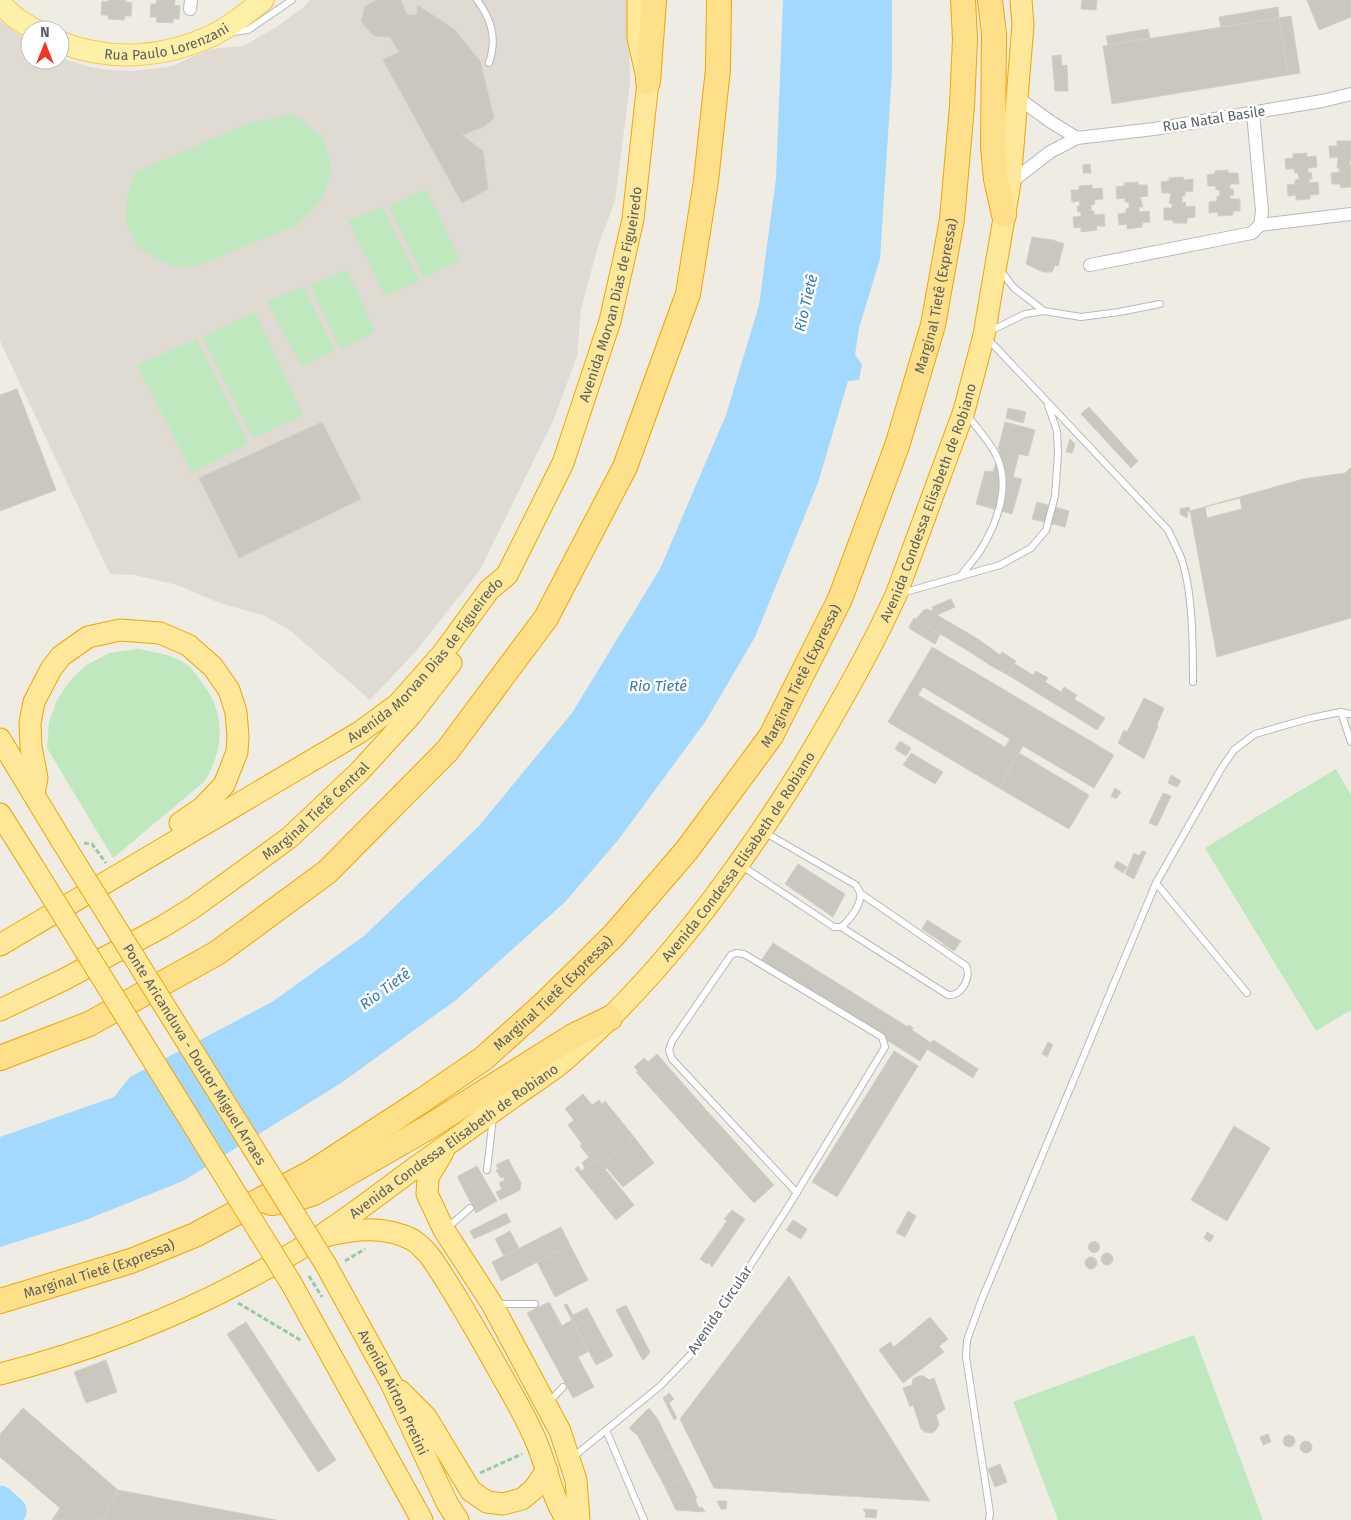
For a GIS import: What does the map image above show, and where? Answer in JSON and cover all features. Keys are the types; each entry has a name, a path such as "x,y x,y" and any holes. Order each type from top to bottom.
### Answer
{"highway":[{"name":"Avenida Morvan Dias de Figueiredo","path":"8,938 360,732 398,704 443,653 489,590 507,575 563,463 610,321 633,219 648,82 638,38 638,0"},
{"path":"648,82 654,0"},
{"path":"0,1058 89,1024 195,965 217,952 327,872 447,751 546,618 625,467 688,294 706,181 718,69 719,0"},
{"name":"Marginal Tietê (Expressa)","path":"0,1301 132,1261 195,1235 314,1171 420,1102 484,1058 544,1004 614,935 687,850 771,736 840,599 897,446 933,325 952,219 962,106 965,39 963,0"},
{"path":"990,0 994,34 993,147 996,179 1004,215"},
{"name":"Avenida Condessa Elisabeth de Robiano","path":"0,1374 26,1368 122,1336 220,1293 317,1238 564,1061 610,1018 676,945 739,864 835,715 886,618 964,411 984,334 1010,183 1024,4"},
{"name":"Marginal Tietê Central","path":"0,1010 63,980 194,908 289,838 358,772 411,715 466,644 507,575"},
{"path":"34,794 37,778 31,747 30,723 34,702 51,669 61,656 88,638 120,630 160,633 188,645 213,667 229,690 236,712 237,752 224,785 202,808 139,851 133,865"},
{"name":"Ponte Aricanduva - Doutor Miguel Arraes","path":"0,739 326,1265"},
{"path":"1,817 291,1283 422,1520"},
{"path":"255,1204 289,1201 314,1193 427,1128 573,1036 610,1018"},
{"path":"447,1145 428,1178 427,1194 444,1230 492,1304 560,1431 576,1480 579,1520"},
{"path":"317,1238 349,1231 374,1229 394,1232 415,1241 431,1257 508,1387 538,1444 556,1502 567,1520"},
{"name":"Avenida Aírton Pretini","path":"326,1265 391,1383 447,1503 458,1520"},
{"path":"391,1383 426,1417 471,1491 487,1502 503,1504 522,1499 534,1489 547,1470"}],"main road":[{"name":"Rua Paulo Lorenzani","path":"70,46 77,49 116,55 142,55 181,49 214,35 239,20 263,0"},
{"path":"0,4 20,21"}],"street":[{"name":"Rua Natal Basile","path":"1010,183 1050,152 1077,138 1154,129 1322,101 1351,94"},
{"path":"1018,98 1077,138"},
{"path":"1090,265 1252,233 1260,225 1262,211 1253,113"},
{"path":"1260,225 1351,214"}],"lane":[{"path":"214,35 248,30 292,0"},
{"path":"477,0 483,8 494,34 493,49 489,63"},
{"path":"996,263 1004,277 1014,288 1027,300 1044,311"},
{"path":"1160,304 1081,317 1044,311 1025,314 984,334 1168,530 1180,556 1188,589 1193,649 1193,682"},
{"path":"896,594 959,578 1000,565 1031,548 1046,530 1055,496 1058,453 1057,431 1048,404"},
{"path":"959,578 983,547 996,517 1004,487 1002,470 996,454 964,411"},
{"path":"989,1520 990,1513 966,1357 967,1340 982,1299 1156,883 1221,769 1234,750 1255,734 1311,718 1341,712 1351,714"},
{"path":"1341,712 1351,742"},
{"path":"762,831 856,885 860,893 860,901 847,923 841,927"},
{"path":"739,864 834,927 841,927 948,995 958,994 968,977 966,966 860,893"},
{"path":"1156,883 1247,993"},
{"name":"Avenida Circular","path":"570,1460 659,1387 697,1348 797,1193 885,1047 882,1038 744,954 736,953 731,955 672,1041 670,1050 672,1058 797,1193"},
{"path":"487,1170 494,1111"},
{"path":"444,1230 470,1208"},
{"path":"492,1304 535,1304"},
{"path":"546,1405 563,1386"},
{"path":"606,1430 644,1520"}],"path":[{"path":"220,1293 334,1360"},
{"path":"465,1481 525,1452"}],"shaded area":[{"path":"310,0 628,0 630,83 615,201 598,246 581,309 577,356 554,419 480,570 416,651 370,700 292,632 265,616 217,602 177,585 134,575 110,574 0,341 0,21 20,35 20,70 70,70 70,61 90,67 132,71 169,67 211,49 243,46 275,28 304,7"}],"green space":[{"path":"294,114 323,138 332,169 323,197 298,225 199,265 176,268 139,249 126,224 127,198 134,173 249,123"},
{"path":"426,189 460,260 424,278 389,206"},
{"path":"382,206 419,281 385,296 348,221"},
{"path":"347,270 375,332 340,349 310,285"},
{"path":"303,287 335,350 302,367 267,302"},
{"path":"255,312 303,415 253,438 203,337"},
{"path":"197,339 248,443 192,473 137,365"},
{"path":"137,649 174,657 191,669 215,704 220,730 219,743 212,768 205,781 113,858 47,748 49,722 57,700 69,682 85,666 109,653"},
{"path":"1336,769 1351,795 1351,1010 1316,1031 1205,848"},
{"path":"1194,1335 1263,1520 1058,1520 1013,1402"}],"water":[{"name":"Rio Tietê","path":"783,0 892,0 892,72 880,259 859,328 855,355 862,364 859,380 848,381 818,483 755,637 705,722 619,839 565,902 456,1000 341,1083 183,1181 83,1221 0,1247 0,1137 114,1097 130,1077 272,1002 364,936 478,827 572,713 660,569 726,415 759,305 776,179"}],"building":[{"path":"108,0 126,0 125,2 132,3 131,16 125,16 124,20 108,19 108,15 101,15 102,1 108,2"},
{"path":"157,0 175,0 174,5 180,6 179,19 173,19 173,23 156,22 157,17 150,17 151,4 156,4"},
{"path":"377,0 401,0 407,15 417,15 417,5 454,29 480,61 494,118 485,126 462,135 483,151 488,189 462,203 383,60 399,52 390,37 374,36 361,22 365,6"},
{"path":"1082,0 1097,0 1096,10 1081,9"},
{"path":"1307,0 1351,0 1351,17 1319,30"},
{"path":"1278,7 1279,18 1221,27 1219,17"},
{"path":"1291,16 1300,73 1288,75 1279,18"},
{"path":"1279,18 1288,75 1112,104 1103,46"},
{"path":"1148,29 1150,38 1108,45 1106,36"},
{"path":"1061,55 1062,66 1067,65 1068,91 1055,91 1052,56"},
{"path":"1337,141 1351,141 1351,161 1349,161 1351,167 1351,187 1341,188 1340,184 1332,184 1331,173 1340,172 1339,168 1337,168 1338,157 1330,158 1329,146 1337,146"},
{"path":"1307,153 1307,157 1316,156 1317,167 1308,168 1308,173 1311,172 1312,179 1309,179 1309,183 1318,182 1319,194 1310,195 1310,199 1296,200 1296,195 1288,196 1287,185 1295,184 1295,180 1299,179 1298,173 1295,173 1294,169 1286,169 1285,159 1293,158 1293,154"},
{"path":"1090,164 1091,173 1083,173 1083,165"},
{"path":"1228,170 1228,173 1238,173 1239,184 1230,184 1230,189 1233,189 1234,195 1230,195 1230,199 1240,199 1240,211 1233,211 1233,215 1218,216 1218,212 1209,213 1209,202 1217,201 1217,196 1220,196 1219,189 1216,190 1216,186 1208,186 1207,175 1215,174 1215,171"},
{"path":"1183,177 1184,180 1193,179 1193,191 1185,192 1185,196 1182,196 1182,203 1185,202 1186,207 1195,206 1195,217 1187,218 1187,223 1173,223 1173,220 1164,220 1164,208 1172,208 1172,203 1169,204 1171,193 1162,193 1161,182 1169,181 1169,178"},
{"path":"1138,182 1138,185 1147,185 1148,196 1140,197 1143,207 1139,207 1139,212 1149,211 1150,222 1142,223 1142,227 1127,229 1127,224 1119,225 1118,214 1126,213 1126,209 1129,208 1129,202 1125,202 1125,198 1117,199 1116,187 1124,186 1124,183"},
{"path":"1092,185 1092,189 1102,188 1103,199 1094,200 1095,204 1091,205 1091,211 1094,211 1094,215 1104,214 1105,226 1096,226 1097,230 1081,232 1081,227 1074,228 1073,217 1081,216 1081,212 1078,212 1077,206 1080,206 1079,201 1072,202 1071,190 1079,190 1079,186"},
{"path":"1032,237 1053,240 1064,244 1058,266 1055,265 1052,272 1043,272 1026,264"},
{"path":"17,389 56,490 0,511 0,395"},
{"path":"1089,407 1138,461 1131,468 1081,414"},
{"path":"1008,408 1026,412 1023,423 1006,418"},
{"path":"322,422 361,499 239,558 199,478"},
{"path":"1005,422 1035,430 1028,456 1019,454 1013,477 1022,479 1012,514 976,504 985,471 993,472"},
{"path":"1070,439 1075,444 1072,453 1066,452"},
{"path":"1351,467 1351,618 1217,657 1190,511 1303,479 1345,473"},
{"path":"1240,498 1242,509 1207,518 1205,507"},
{"path":"1037,502 1069,511 1065,527 1032,519"},
{"path":"1189,507 1190,511 1188,511 1187,518 1180,514 1180,509"},
{"path":"951,599 955,607 937,615 978,639 970,652 916,619 924,610 933,611 932,607"},
{"path":"914,618 940,634 935,644 910,629 909,627"},
{"path":"978,639 1000,655 993,667 970,652"},
{"path":"932,647 1114,755 1094,788 1023,746 999,788 888,722","holes":["923,687 1010,739 1005,747 918,695"]},
{"path":"1002,652 1016,661 1008,675 993,667"},
{"path":"1015,664 1033,675 1036,671 1048,678 1045,682 1061,692 1064,687 1077,695 1074,699 1105,718 1097,730 1008,675"},
{"path":"1144,698 1164,708 1144,759 1118,743 1124,730 1127,732"},
{"path":"900,741 911,748 906,756 895,749"},
{"path":"911,753 943,772 935,784 903,765"},
{"path":"1019,753 1089,795 1069,829 999,788"},
{"path":"1171,775 1181,781 1177,787 1168,783"},
{"path":"1115,788 1121,792 1116,799 1111,796"},
{"path":"1163,793 1171,796 1157,826 1149,823"},
{"path":"1142,851 1146,852 1134,879 1125,874 1134,853 1139,856"},
{"path":"1117,861 1127,867 1123,873 1114,867"},
{"path":"798,864 845,894 833,917 785,884"},
{"path":"927,920 949,934 943,943 922,929"},
{"path":"949,934 961,941 954,951 943,944"},
{"path":"773,943 908,1027 909,1025 913,1028 912,1030 931,1043 920,1061 761,961"},
{"path":"933,1040 978,1069 973,1078 927,1049"},
{"path":"1048,1042 1053,1045 1047,1057 1042,1054"},
{"path":"894,1051 918,1066 837,1197 812,1182"},
{"path":"657,1054 700,1103 680,1121 636,1072 638,1071 634,1067 644,1058 648,1062"},
{"path":"583,1094 592,1105 599,1100 602,1104 605,1101 634,1137 630,1140 632,1142 622,1150 620,1148 602,1165 597,1159 585,1168 582,1163 589,1157 568,1125 574,1120 565,1109"},
{"path":"700,1103 774,1185 754,1203 680,1121"},
{"path":"1234,1126 1270,1148 1227,1221 1191,1200"},
{"path":"634,1137 654,1163 623,1187 607,1168 605,1169 602,1165 620,1148 622,1150 632,1142 630,1140"},
{"path":"508,1159 521,1183 520,1190 500,1200 496,1192 502,1189 499,1183 505,1180 503,1177 501,1178 496,1170 499,1169 496,1165"},
{"path":"597,1159 634,1205 616,1220 575,1169 578,1166 581,1171"},
{"path":"477,1166 497,1201 476,1213 458,1176"},
{"path":"732,1210 745,1219 712,1267 708,1262 707,1264 700,1259 727,1221 724,1219"},
{"path":"908,1211 916,1216 905,1237 896,1233"},
{"path":"506,1213 511,1222 474,1239 470,1231"},
{"path":"793,1220 807,1229 801,1239 786,1230"},
{"path":"561,1227 570,1245 501,1281 492,1262"},
{"path":"510,1231 519,1248 504,1256 495,1239"},
{"path":"1207,1232 1214,1236 1210,1242 1204,1238"},
{"path":"1094,1241 1100,1247 1094,1253 1088,1247"},
{"path":"570,1245 588,1280 555,1297 537,1262"},
{"path":"1105,1253 1109,1253 1113,1259 1109,1265 1105,1265 1101,1261 1101,1257"},
{"path":"1089,1257 1093,1257 1097,1263 1093,1269 1089,1269 1085,1265 1085,1261"},
{"path":"789,1276 930,1501 714,1488 680,1419"},
{"path":"549,1302 562,1326 572,1320 589,1351 578,1357 594,1387 573,1398 527,1313"},
{"path":"567,1304 573,1315 587,1308 592,1317 575,1326 564,1305"},
{"path":"626,1305 650,1352 644,1360 616,1310"},
{"path":"592,1317 613,1356 596,1365 575,1326"},
{"path":"930,1317 948,1339 939,1346 944,1352 903,1383 879,1350 890,1342 894,1347"},
{"path":"246,1322 336,1460 318,1472 227,1334"},
{"path":"106,1360 117,1392 86,1403 74,1372"},
{"path":"924,1376 929,1380 934,1378 945,1409 936,1415 939,1425 931,1433 921,1429 913,1405 910,1407 903,1388 912,1385 913,1379"},
{"path":"669,1393 674,1399 669,1403 677,1418 674,1420 663,1398"},
{"path":"23,1408 118,1490 103,1520 52,1520 60,1508 0,1457 0,1434"},
{"path":"649,1408 657,1418 638,1436 629,1428"},
{"path":"657,1418 674,1452 652,1463 638,1436"},
{"path":"1268,1434 1271,1442 1263,1445 1260,1437"},
{"path":"1287,1435 1291,1435 1295,1441 1291,1447 1287,1447 1283,1443 1283,1439"},
{"path":"1304,1441 1308,1441 1312,1447 1308,1453 1304,1453 1300,1449 1300,1445"},
{"path":"674,1452 686,1476 665,1487 652,1463"},
{"path":"1000,1464 1007,1482 995,1487 988,1469"},
{"path":"686,1476 697,1498 695,1499 699,1508 702,1507 705,1512 676,1510 665,1487"},
{"path":"118,1490 276,1520 103,1520"},
{"path":"717,1501 727,1501 726,1509 721,1509"},
{"path":"863,1509 877,1510 876,1518 865,1517 866,1513"}],"waterway":[{"path":"0,1500 12,1511"}]}
